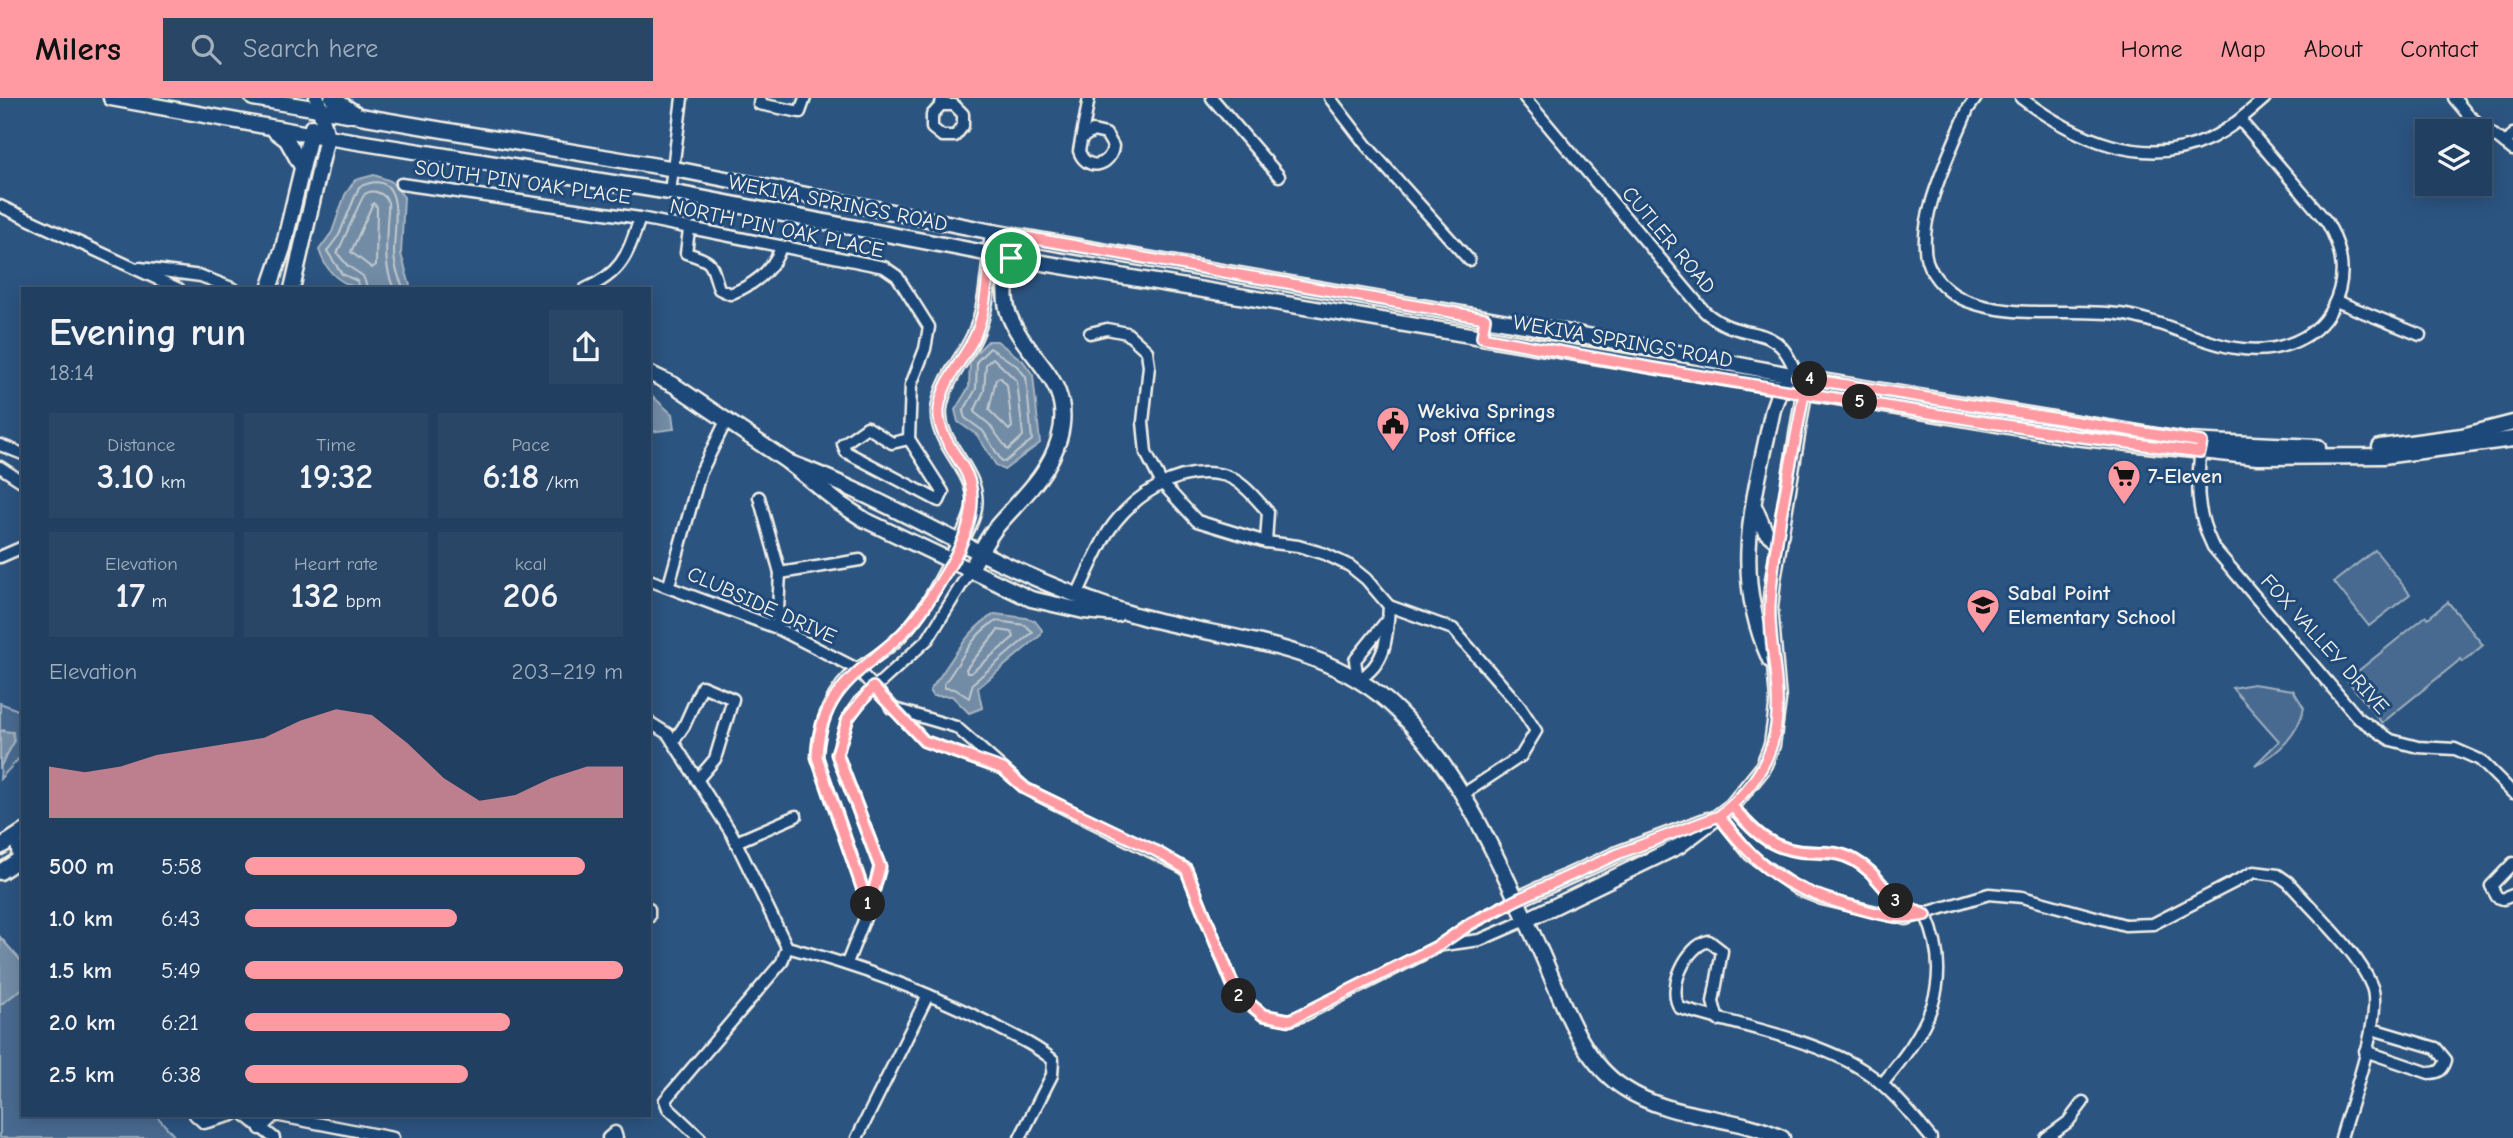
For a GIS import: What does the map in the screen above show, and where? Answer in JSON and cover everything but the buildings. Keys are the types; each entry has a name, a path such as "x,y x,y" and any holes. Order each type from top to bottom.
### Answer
{"main road":[{"name":"WEKIVA SPRINGS ROAD","path":"110,98 271,128 670,192 1011,258 1755,385 2074,436 2201,447 2361,450 2462,436 2513,423"},
{"name":"WEKIVA SPRINGS ROAD","path":"253,98 318,104 362,117 675,169 993,232 2257,457 2383,456 2513,439"},
{"path":"332,98 362,117"},
{"path":"270,287 283,248 308,134 318,104"},
{"path":"292,287 327,137 318,104"},
{"path":"271,128 287,140 301,164"},
{"path":"950,561 974,511 973,492 965,471 944,438 939,411 947,381 974,337 984,309 993,232"},
{"path":"970,571 997,526 1045,472 1060,438 1064,405 1054,380 1009,315 1004,296 1014,235"},
{"path":"1482,337 1485,318"},
{"path":"1612,361 1616,341"},
{"path":"651,374 674,385 788,462 865,520 1031,599 1084,611 1139,616"},
{"path":"1526,920 1679,846 1732,806 1762,769 1772,744 1778,700 1770,608 1804,393 1797,377 1780,389 1773,409 1748,543 1749,601 1755,627 1775,671"},
{"path":"1755,385 1766,393 1773,409"},
{"path":"788,462 839,481 1077,595 1139,616 1288,648 1358,680 1399,712 1462,795 1526,920 1584,1045 1600,1068 1623,1088 1675,1112 1760,1130 1782,1138"},
{"path":"1754,504 1758,520 1779,543"},
{"path":"1516,900 1620,853 1719,816"},
{"path":"0,847 21,837"},
{"path":"0,872 21,861"}],"street":[{"path":"670,192 682,98"},
{"path":"760,101 800,112 805,98"},
{"path":"1082,138 1089,98"},
{"path":"1212,98 1279,176"},
{"path":"1330,98 1366,145 1469,260"},
{"name":"CUTLER ROAD","path":"1525,98 1705,312 1720,325 1734,331 1773,338 1790,355 1797,377"},
{"path":"1976,98 1968,109 1929,213 1927,260 1947,290 1967,301 1999,309 2127,315 2160,323 2208,342 2246,351 2273,350 2300,340 2318,329 2336,301 2342,279 2337,241 2327,222 2240,120"},
{"path":"2021,98 2068,131 2130,150 2186,148 2211,138 2240,120 2265,98"},
{"path":"2454,98 2469,116 2509,147 2513,134"},
{"name":"SOUTH PIN OAK PLACE","path":"401,184 640,218"},
{"path":"0,206 175,287"},
{"path":"589,287 607,279 626,258 640,218"},
{"name":"NORTH PIN OAK PLACE","path":"640,218 689,230 884,267 897,276 929,327 925,349 911,385 909,439"},
{"path":"689,230 686,253 704,257 713,265 719,289 730,294 763,276 776,261 781,247"},
{"path":"130,267 198,275 229,287"},
{"path":"2336,301 2420,335"},
{"path":"1090,333 1107,329 1128,333 1147,351 1149,366 1143,422 1146,453 1161,482 1197,521 1266,542 1298,545 1350,566 1366,579 1389,606 1453,629 1519,705 1536,731 1521,756 1462,795"},
{"path":"669,586 700,474 726,421"},
{"path":"867,427 892,443 909,439 943,492 939,501 846,452 843,444 867,427"},
{"path":"0,445 21,453"},
{"name":"FOX VALLEY DRIVE","path":"2201,447 2197,503 2202,525 2213,547 2358,718 2391,740 2418,747 2455,749 2480,760 2513,793"},
{"path":"0,467 21,481"},
{"path":"1077,595 1110,530 1124,513 1161,482 1200,474 1225,475 1250,492 1268,512 1266,542"},
{"path":"759,497 780,573 777,628"},
{"path":"0,557 21,548"},
{"path":"780,573 860,560"},
{"path":"869,908 817,757 818,738 836,694 857,669 908,629 928,602 950,561"},
{"path":"848,963 869,908 880,867 837,754 848,718 873,687 928,639 970,571"},
{"name":"CLUBSIDE DRIVE","path":"651,581 777,628 857,669"},
{"path":"1388,619 1355,660 1358,680 1373,671 1381,655 1388,619 1389,606"},
{"path":"857,669 924,741 1003,769"},
{"path":"673,742 684,726 702,686 733,699 715,759 697,780"},
{"path":"891,708 956,727 1026,789 1156,851 1186,869 1236,992 1263,1015 1290,1020 1304,1014 1438,946 1470,924 1516,900"},
{"path":"651,723 668,734 736,842 787,947 782,962 665,1100 668,1108 700,1138"},
{"path":"1732,806 1765,841 1780,849 1838,853 1856,860 1892,899 1905,908 1926,915 1937,940 1938,982 1932,1012 1912,1048 1882,1084"},
{"path":"736,842 796,816"},
{"path":"1719,816 1750,856 1797,889 1906,919 1926,915 1959,900 1989,894 2022,897 2125,925 2153,924 2168,919 2254,872 2267,872 2288,882 2361,967 2374,997 2372,1028 2341,1138"},
{"path":"21,837 21,861"},
{"path":"2513,863 2491,886 2497,897 2513,895"},
{"path":"1438,946 1480,940 1526,920"},
{"path":"1718,1020 1713,1002 1722,951 1709,941 1694,949 1674,985 1673,993 1680,1009 1718,1020 1833,1053 1882,1084 1931,1138"},
{"path":"787,947 848,963 928,995 1029,1043 1054,1060 1052,1075 1020,1138"},
{"path":"858,1138 928,995"},
{"path":"2365,1051 2429,1073 2437,1073 2444,1068 2446,1060 2436,1048 2372,1028"},
{"path":"2046,1138 2068,1122 2083,1102"},
{"path":"197,1117 204,1123 226,1117"},
{"path":"247,1117 267,1134 274,1117"},
{"path":"285,1117 393,1138"},
{"path":"608,1138 615,1132 617,1138"}],"shaded area":[{"path":"2375,550 2410,594 2369,626 2334,582"},
{"path":"2448,602 2483,645 2463,662 2461,659 2382,723 2347,680 2426,616 2428,618"},
{"path":"2253,684 2293,690 2304,708 2297,726 2286,742 2255,765 2279,741 2232,688"},
{"path":"0,703 21,711 21,756 0,779 1,765 14,742 4,730 0,731"},
{"path":"21,989 21,1117 158,1117 176,1138 0,1138 0,1005"}],"water":[{"path":"374,175 391,181 404,197 401,254 410,287 356,287 344,283 326,265 319,250 332,232 345,195 355,180"},
{"path":"988,341 997,341 1023,361 1033,375 1040,443 1004,470 996,465 977,435 958,422 955,410 969,387 970,359"},
{"path":"651,395 672,414 674,429 651,432"},
{"path":"995,614 1035,621 1042,630 1041,635 978,688 982,708 969,713 952,696 933,696 930,690 959,648 976,628"},
{"path":"0,731 13,732 14,742 0,767"},
{"path":"0,937 21,961 21,989 0,1005"}],"place":[{"name":"Wekiva Springs Post Office","path":"1393,453"},
{"name":"7-Eleven","path":"2124,506"},
{"name":"Sabal Point Elementary School","path":"1983,635"}],"route":[{"path":"1011,258 990,254 984,309 974,337 947,381 939,411 944,438 965,471 973,492 974,511 961,541 915,621 901,637 857,669 836,694 818,738 817,757 869,908 880,867 837,754 848,718 873,687 924,741 1003,769 1026,789 1156,851 1186,869 1236,992 1263,1015 1290,1020 1438,946 1470,924 1516,900 1620,853 1719,816 1732,806 1765,841 1780,849 1838,853 1856,860 1872,874 1892,899 1905,908 1926,915 1906,919 1888,916 1822,899 1797,889 1750,856 1719,816 1748,789 1762,769 1772,744 1776,724 1778,700 1770,608 1804,393 1797,377 2202,442 2200,452 2074,436 1816,395 1804,393 1780,389 1755,385 1612,361 1482,337 1485,318 1014,235 1011,258"}]}
